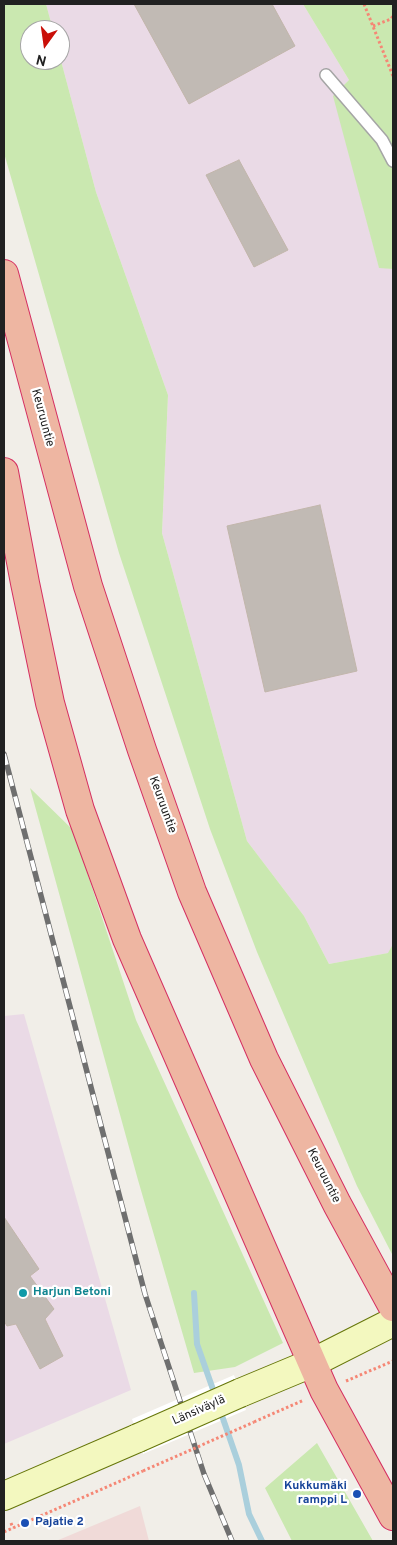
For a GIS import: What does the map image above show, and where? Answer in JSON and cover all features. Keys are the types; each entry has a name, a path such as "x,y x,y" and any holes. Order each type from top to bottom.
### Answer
{"highway":[{"name":"Keuruuntie","path":"4,274 88,586 142,750 192,892 264,1059 337,1204 393,1307"},
{"path":"4,472 50,703 80,810 127,939 324,1390 393,1516"}],"main road":[{"name":"Länsiväylä","path":"4,1496 312,1363 382,1328"}],"lane":[{"path":"326,74 382,140 393,160"}],"path":[{"path":"364,4 393,76"},
{"path":"373,26 391,19 393,16"},
{"path":"389,1363 393,1361"},
{"path":"4,1532 254,1422"},
{"path":"11,1523 13,1528"}],"shaded area":[{"path":"46,4 303,4 349,80 334,96 379,267 393,269 393,944 389,953 329,964 304,916 247,841 162,533 168,395 96,192 63,70 70,70 70,20 50,20"},
{"name":"Harjun Betoni","path":"24,1014 131,1390 4,1444 4,1016"},
{"path":"140,1506 149,1541 56,1541"}],"green space":[{"path":"4,4 46,4 50,20 20,20 20,70 63,70 96,192 168,395 162,533 247,841 304,916 329,964 388,953 393,944 393,1256 357,1186 257,952 210,829 119,553 4,153"},
{"path":"303,4 393,4 393,269 379,268 333,96 349,80"},
{"path":"30,788 73,830 136,1020 283,1343 235,1367 194,1373 138,1180"},
{"path":"317,1443 373,1541 292,1541 265,1488"}],"pier":[{"path":"234,1375 246,1410 143,1454 132,1419"}],"building":[{"path":"134,4 272,4 295,46 189,104"},
{"path":"239,160 288,250 254,267 206,175"},
{"path":"320,505 357,671 265,692 227,526"},
{"name":"Harjun Betoni","path":"4,1217 39,1269 30,1276 54,1309 45,1319 63,1356 40,1369 16,1324 7,1326 4,1321"}],"waterway":[{"path":"194,1293 197,1344 216,1398"},
{"path":"220,1410 239,1465 249,1514 262,1541"}],"railway":[{"path":"4,754 145,1294 204,1474 232,1541"}],"place":[{"name":"Harjun Betoni","path":"23,1293"},
{"name":"Kukkumäki ramppi L","path":"357,1494"},
{"name":"Pajatie 2","path":"25,1523"}]}
